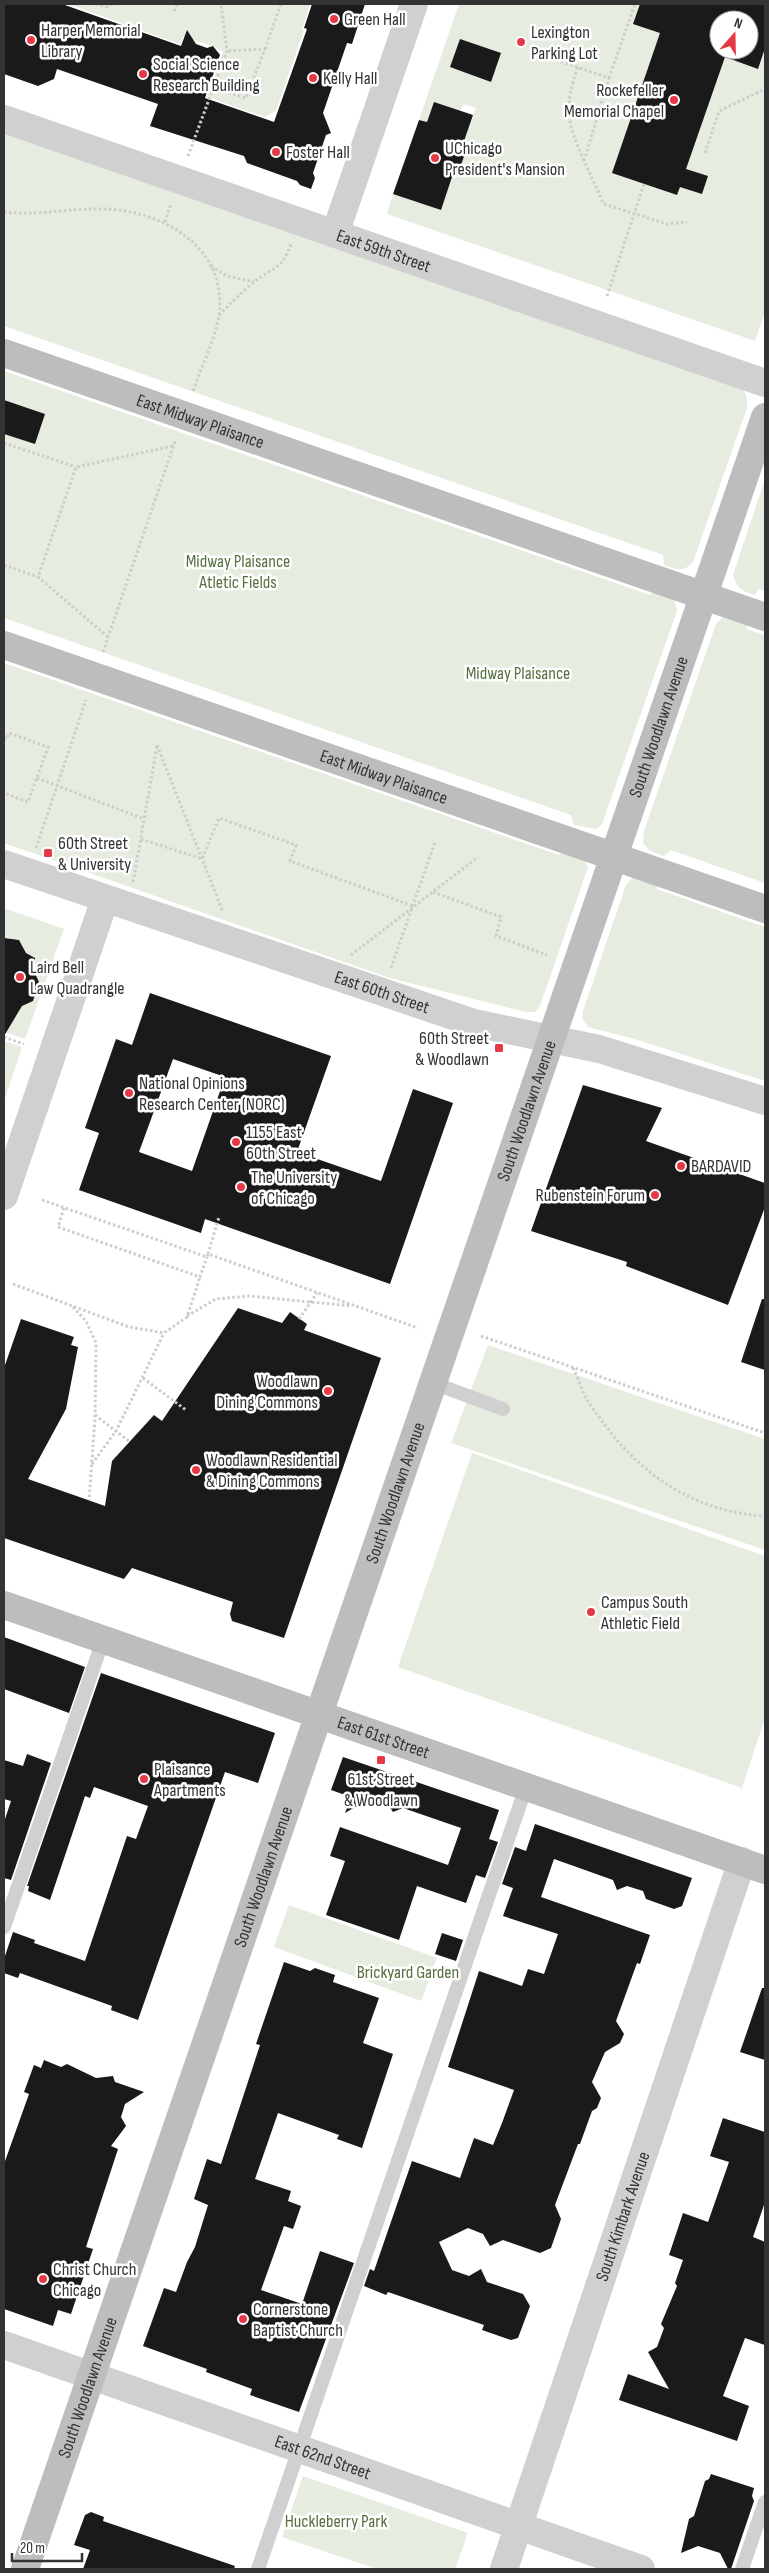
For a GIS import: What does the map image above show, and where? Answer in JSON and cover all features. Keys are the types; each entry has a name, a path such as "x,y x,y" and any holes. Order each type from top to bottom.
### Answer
{"street":[{"path":"335,234 414,4"},
{"name":"East 59th Street","path":"4,119 765,383"},
{"name":"East Midway Plaisance","path":"4,353 765,617"},
{"name":"South Woodlawn Avenue","path":"25,2569 765,417"},
{"name":"East Midway Plaisance","path":"4,645 765,910"},
{"name":"East 60th Street","path":"4,864 474,1023 631,1058 765,1101"},
{"path":"4,1196 105,899"},
{"name":"East 61st Street","path":"4,1605 753,1866"},
{"name":"South Kimbark Avenue","path":"504,2569 753,1866"},
{"name":"East 62nd Street","path":"4,2345 641,2569"}],"lane":[{"path":"432,1383 503,1409"},
{"path":"4,1927 103,1640"},
{"path":"258,2569 526,1787"},
{"path":"742,2569 765,2502"}],"path":[{"path":"96,4 106,7 112,4"},
{"path":"174,11 177,4"},
{"path":"186,162 227,51 221,4"},
{"path":"214,88 246,98 281,4"},
{"path":"584,162 609,78 635,4"},
{"path":"227,51 265,49"},
{"path":"542,55 609,78"},
{"path":"578,67 568,94 570,127 604,204 667,224 687,222"},
{"path":"705,153 719,111 765,89"},
{"path":"607,296 644,184"},
{"path":"165,222 173,197"},
{"path":"4,212 104,209 146,216 165,222 184,233 211,266 227,276 254,282"},
{"path":"219,316 254,282 272,273 286,258 293,239"},
{"path":"193,391 219,316 218,286 211,266"},
{"path":"103,652 178,431"},
{"path":"4,442 76,467 173,446"},
{"path":"38,577 76,467"},
{"path":"4,565 38,577 108,637"},
{"path":"34,854 89,692"},
{"path":"4,738 7,739 9,733 48,747 28,802 4,793"},
{"path":"133,882 157,745 223,913"},
{"path":"37,778 144,818"},
{"path":"202,860 219,818 296,845 290,861 413,906"},
{"path":"141,839 202,860"},
{"path":"390,971 435,842"},
{"path":"348,957 478,857"},
{"path":"433,892 501,917 496,936 547,955"},
{"path":"4,1037 24,1044"},
{"path":"42,1200 418,1328"},
{"path":"64,1208 58,1227 200,1277"},
{"path":"187,1317 219,1217"},
{"path":"13,1284 129,1327 164,1333"},
{"path":"299,1319 317,1293"},
{"path":"92,1464 116,1431 164,1333 216,1299 250,1296 313,1301 360,1308"},
{"path":"71,1305 86,1321 96,1343 95,1415 88,1500"},
{"path":"481,1336 765,1432"},
{"path":"573,1367 588,1401 609,1430 630,1455 661,1482 698,1502 741,1515 765,1516"},
{"path":"143,1378 186,1410"},
{"path":"95,1415 130,1442"}],"green space":[{"path":"68,4 310,4 302,29 304,30 276,111 265,117 207,97 223,52 216,47 183,37 180,44"},
{"path":"459,4 765,4 765,312 755,341 387,214 393,194 461,165 466,151 463,144 476,108 463,104 460,111 434,102 427,122 419,120"},
{"path":"4,133 744,390 747,408 693,562 683,569 664,565 663,555 4,326"},
{"name":"Midway Plaisance","path":"4,371 650,595 655,589 674,598 677,611 602,824 597,829 574,825 571,815 4,618"},
{"path":"765,479 765,591 759,589 755,595 740,588 733,575"},
{"path":"724,616 746,620 747,629 765,635 765,883 671,850 664,856 650,851 643,843 644,831 716,624"},
{"path":"4,663 559,855 566,849 582,856 588,867 540,1006 535,1012 526,1012 390,978 4,843"},
{"path":"634,876 656,880 657,889 765,927 765,1081 635,1039 588,1027 582,1018 626,885"},
{"path":"4,908 64,929 25,1039 4,1032 4,1015 16,1017 22,1006 33,1001 39,982 34,971 35,958 26,953 19,940 4,938"},
{"path":"4,1041 22,1047 4,1101"},
{"path":"488,1345 765,1439 765,1550 451,1443"},
{"name":"Campus South Athletic Field","path":"472,1453 765,1556 765,1718 742,1788 398,1667"},
{"name":"Brickyard Garden","path":"289,1905 437,1958 421,2001 274,1947"},
{"name":"Huckleberry Park","path":"303,2476 468,2533 455,2569 377,2569 282,2537"}],"building":[{"path":"4,4 62,4 181,46 187,30 196,44 207,48 213,46 220,55 205,98 274,122 307,29 304,28 312,4 365,4 352,44 347,43 323,113 331,133 326,135 313,173 315,178 311,189 300,185 297,181 247,163 244,156 150,126 158,104 57,69 54,79 38,86 4,74"},
{"name":"Rockefeller Memorial Chapel","path":"640,4 765,4 765,48 758,69 733,60 759,60 759,10 709,10 709,60 724,60 686,169 708,176 702,194 680,187 677,195 612,173 660,33 633,24"},
{"path":"460,39 501,53 491,82 450,67"},
{"name":"UChicago President's Mansion","path":"434,102 473,115 463,144 466,151 461,165 455,168 441,210 393,194 419,120 427,122"},
{"path":"4,400 45,414 35,444 4,434"},
{"name":"Laird Bell Law Quadrangle","path":"4,938 19,940 26,953 35,958 34,971 39,982 33,1001 22,1006 4,1036"},
{"name":"1155 East 60th Street","path":"150,993 331,1056 297,1152 381,1181 413,1089 453,1103 390,1284 205,1219 201,1233 79,1190 99,1133 85,1128 116,1039 132,1045","holes":["173,1059 225,1077 192,1171 139,1152"]},
{"name":"Rubenstein Forum","path":"583,1085 662,1108 646,1141 765,1183 765,1207 728,1305 626,1266 627,1262 531,1231"},
{"path":"762,1299 765,1299 765,1370 741,1362"},
{"name":"Woodlawn Residential & Dining Commons","path":"238,1308 282,1323 290,1312 307,1324 304,1330 381,1358 284,1638 232,1621 230,1614 233,1602 132,1568 124,1579 4,1538 4,1368 21,1319 74,1337 71,1345 78,1347 66,1409 28,1479 105,1506 112,1461 154,1415 162,1421"},
{"path":"4,1637 85,1667 69,1713 4,1689"},
{"path":"101,1673 275,1733 258,1783 225,1772 138,2020 111,2010 112,2006 20,1973 18,1978 4,1973 4,1959 13,1932 35,1940 34,1943 85,1961 127,1836 136,1839 148,1806 94,1787 90,1798 85,1796 50,1900 28,1891 29,1886 27,1886"},
{"path":"27,1754 51,1763 11,1880 4,1878 4,1822 11,1801 4,1799 4,1760 23,1766"},
{"path":"343,1757 499,1810 489,1839 498,1842 485,1878 476,1875 466,1903 417,1886 399,1940 326,1915 345,1861 330,1856 340,1827 448,1865 461,1828 403,1808 393,1812 387,1803 372,1797 345,1813 351,1797 331,1790"},
{"path":"535,1824 692,1878 682,1906 674,1909 646,1899 643,1891 627,1886 617,1890 613,1880 554,1859 541,1897 650,1935 640,1964 637,1963 616,2021 624,2034 620,2043 605,2052 592,2082 601,2098 597,2108 592,2111 555,2205 561,2219 551,2248 540,2253 503,2240 490,2246 483,2234 468,2228 439,2242 452,2270 469,2276 481,2269 487,2282 523,2294 530,2306 518,2338 511,2340 482,2330 484,2325 388,2292 386,2295 364,2286 370,2269 374,2271 412,2161 460,2178 474,2138 493,2145 502,2123 514,2090 448,2067 479,1971 522,1986 528,1969 544,1974 558,1934 503,1916 513,1888 502,1884 515,1847 526,1851"},
{"path":"442,1933 463,1940 456,1961 435,1954"},
{"path":"284,1962 310,1971 315,1968 335,1975 333,1982 379,1998 363,2043 393,2054 362,2148 337,2139 339,2135 278,2113 255,2179 291,2191 288,2201 301,2206 293,2229 284,2226 261,2290 302,2304 320,2251 354,2263 299,2412 250,2395 252,2389 206,2372 207,2369 143,2346 164,2288 176,2292 187,2262 195,2247 208,2205 194,2199 207,2159 221,2164 260,2045 256,2044"},
{"path":"762,1988 765,1988 765,2060 740,2052"},
{"path":"44,2060 61,2067 67,2064 96,2078 113,2076 115,2082 144,2092 125,2104 121,2117 126,2126 111,2146 118,2149 86,2247 93,2249 71,2314 58,2310 53,2326 4,2309 4,2164 29,2094 24,2092 34,2065 41,2068"},
{"path":"723,2118 765,2132 765,2202 753,2237 765,2242 765,2345 745,2338 723,2396 749,2406 737,2441 619,2400 628,2374 669,2389 648,2352 657,2347 664,2328 661,2324 677,2286 675,2283 683,2260 669,2255 683,2213 708,2222 729,2162 710,2156"},
{"path":"711,2474 754,2488 752,2496 754,2501 731,2569 728,2569 720,2553 698,2546 681,2553 689,2519 694,2516 705,2481 709,2479"},
{"path":"91,2512 104,2517 103,2521 235,2566 234,2569 83,2569 90,2550 74,2545 85,2515"}],"place":[{"name":"Green Hall","path":"334,19"},
{"name":"Harper Memorial Library","path":"31,40"},
{"name":"Lexington Parking Lot","path":"521,42"},
{"name":"Social Science Research Building","path":"143,74"},
{"name":"Kelly Hall","path":"313,78"},
{"name":"Rockefeller Memorial Chapel","path":"674,100"},
{"name":"Foster Hall","path":"276,152"},
{"name":"UChicago President's Mansion","path":"435,158"},
{"name":"60th Street & University","path":"48,853"},
{"name":"Laird Bell Law Quadrangle","path":"20,977"},
{"name":"60th Street & Woodlawn","path":"499,1048"},
{"name":"National Opinions Research Center (NORC)","path":"129,1093"},
{"name":"1155 East 60th Street","path":"236,1142"},
{"name":"BARDAVID","path":"681,1166"},
{"name":"The University of Chicago","path":"241,1187"},
{"name":"Rubenstein Forum","path":"655,1195"},
{"name":"Woodlawn Dining Commons","path":"328,1391"},
{"name":"Woodlawn Residential & Dining Commons","path":"196,1470"},
{"name":"Campus South Athletic Field","path":"591,1612"},
{"name":"61st Street & Woodlawn","path":"381,1760"},
{"name":"Plaisance Apartments","path":"144,1779"},
{"name":"Christ Church Chicago","path":"43,2279"},
{"name":"Cornerstone Baptist Church","path":"243,2319"}],"park label":[{"name":"Midway Plaisance Atletic Fields","path":"238,571"}]}
